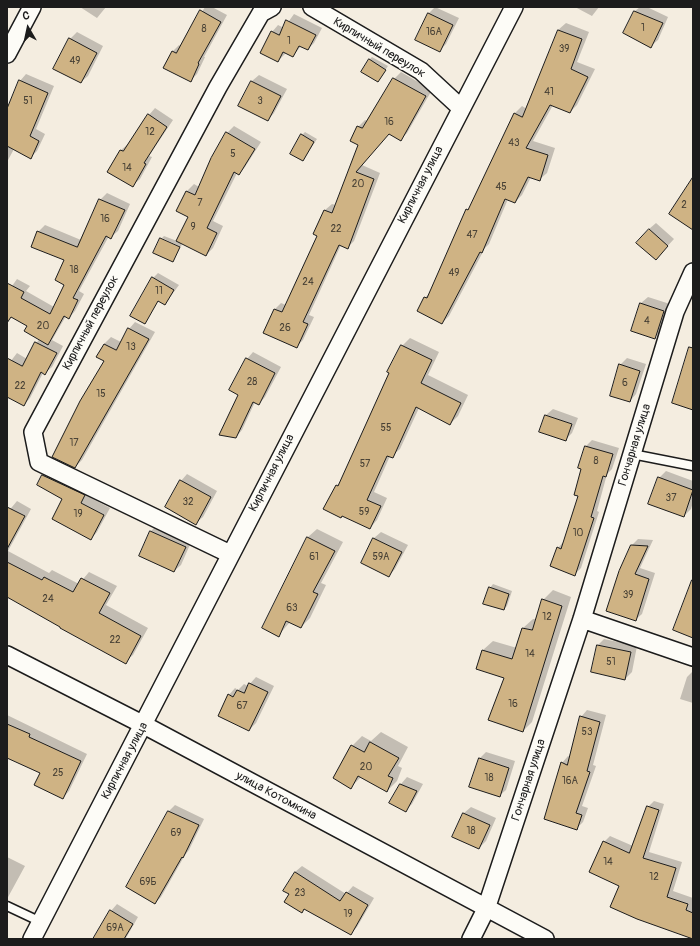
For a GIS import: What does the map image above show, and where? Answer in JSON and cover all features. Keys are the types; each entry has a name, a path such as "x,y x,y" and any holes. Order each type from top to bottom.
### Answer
{"street":[{"path":"7,54 32,7"},
{"name":"Кирпичный переулок","path":"230,554 39,462 33,432 218,87 261,13 272,7"},
{"name":"Кирпичный переулок","path":"312,7 421,71 461,108"},
{"name":"Кирпичная улица","path":"32,939 514,7"},
{"name":"Гончарная улица","path":"471,939 486,909 582,619 675,312 693,272"},
{"path":"582,619 693,657"},
{"name":"улица Котомкина","path":"7,655 144,725 486,909 545,939"}],"lane":[{"path":"632,454 693,466"},
{"path":"7,906 40,922"}],"building":[{"path":"200,10 221,22 198,63 199,64 191,82 163,68 172,51 176,53"},
{"path":"634,11 663,23 651,48 623,33"},
{"path":"428,13 453,25 440,52 415,40"},
{"path":"286,20 316,35 308,50 299,46 293,57 283,52 278,62 260,53 271,31 279,35"},
{"path":"558,30 582,39 571,69 588,77 570,113 550,105 526,148 548,155 540,181 528,177 515,203 505,199 482,253 480,252 442,324 417,311 424,297 427,298 466,209 468,210 514,113 522,117"},
{"path":"69,38 97,53 81,83 53,69"},
{"path":"369,59 386,70 378,82 361,72"},
{"path":"393,78 426,96 401,141 389,134 356,172 374,179 348,249 339,245 303,322 308,324 297,348 263,333 274,309 282,312 317,236 313,234 324,210 332,213 358,145 350,141 357,126 362,128"},
{"path":"19,80 48,93 30,136 39,141 31,159 7,146 7,109"},
{"path":"251,81 281,96 268,121 238,106"},
{"path":"148,114 167,127 144,163 146,164 133,187 107,172 120,150 123,151"},
{"path":"226,132 255,149 239,175 234,172 207,228 217,233 206,256 176,241 188,217 176,211 186,191 195,195 211,158"},
{"path":"301,134 314,142 303,161 290,154"},
{"path":"693,177 693,230 669,214"},
{"path":"99,199 125,210 111,239 106,236 73,298 78,300 69,319 64,316 48,345 24,331 27,326 11,317 7,323 7,283 24,292 21,298 50,314 64,285 55,280 64,260 31,247 37,231 77,247"},
{"path":"649,229 668,246 656,260 636,243"},
{"path":"160,238 180,247 173,262 153,253"},
{"path":"152,277 174,290 165,305 158,301 145,324 130,316"},
{"path":"640,303 664,311 655,339 631,331"},
{"path":"128,328 149,339 75,468 52,457 80,401 104,361 96,357 104,344 116,350"},
{"path":"35,342 57,353 45,375 41,372 24,406 7,397 7,358 22,366"},
{"path":"401,345 432,360 421,383 461,403 450,425 416,407 393,458 387,456 367,500 381,506 370,529 342,516 341,518 323,509 336,485 338,486 389,373 387,372"},
{"path":"689,347 693,348 693,410 672,403"},
{"path":"246,358 275,373 259,405 253,402 236,438 219,435 238,395 229,390"},
{"path":"619,364 640,371 630,402 610,396"},
{"path":"545,415 572,424 566,441 539,432"},
{"path":"585,446 613,454 606,477 603,476 591,517 594,518 575,576 550,566 557,547 561,549 578,496 574,495 581,469 578,468"},
{"path":"42,475 85,495 81,503 104,515 91,540 52,519 62,499 37,485"},
{"path":"658,477 693,490 684,517 648,504"},
{"path":"180,480 211,497 196,525 165,507"},
{"path":"7,507 25,516 7,549"},
{"path":"150,531 186,547 174,572 139,556"},
{"path":"307,537 335,551 313,592 318,594 301,628 286,621 279,637 262,628"},
{"path":"373,538 402,552 389,577 361,563"},
{"path":"631,545 648,546 635,574 649,579 636,621 606,611 619,571"},
{"path":"7,562 42,580 44,577 73,592 81,578 110,593 99,613 141,636 126,664 7,597"},
{"path":"693,580 693,638 673,630"},
{"path":"489,587 509,594 504,610 483,604"},
{"path":"542,599 562,606 523,732 488,720 504,678 476,669 482,650 512,659 522,628 532,630"},
{"path":"597,645 631,652 625,680 591,672"},
{"path":"249,683 268,692 249,731 218,716 228,694 233,697 237,690 244,693"},
{"path":"580,716 600,722 587,771 590,772 576,813 582,815 577,830 544,819 561,762 567,765"},
{"path":"7,724 30,734 29,737 81,761 63,799 34,785 40,773 7,758"},
{"path":"370,742 399,758 388,776 393,778 387,792 358,776 351,789 333,778 351,745 364,752"},
{"path":"479,758 509,768 500,797 469,787"},
{"path":"400,784 417,791 406,812 389,803"},
{"path":"647,806 659,810 643,858 676,868 667,897 688,904 686,910 693,913 693,939 637,919 610,907 619,886 589,872 603,841 629,853"},
{"path":"168,811 199,825 183,858 182,857 155,904 126,887"},
{"path":"463,813 490,825 479,849 452,837"},
{"path":"295,872 340,901 346,892 368,905 351,935 304,909 302,913 284,902 289,894 283,891"},
{"path":"110,910 133,924 124,939 93,939"}]}
